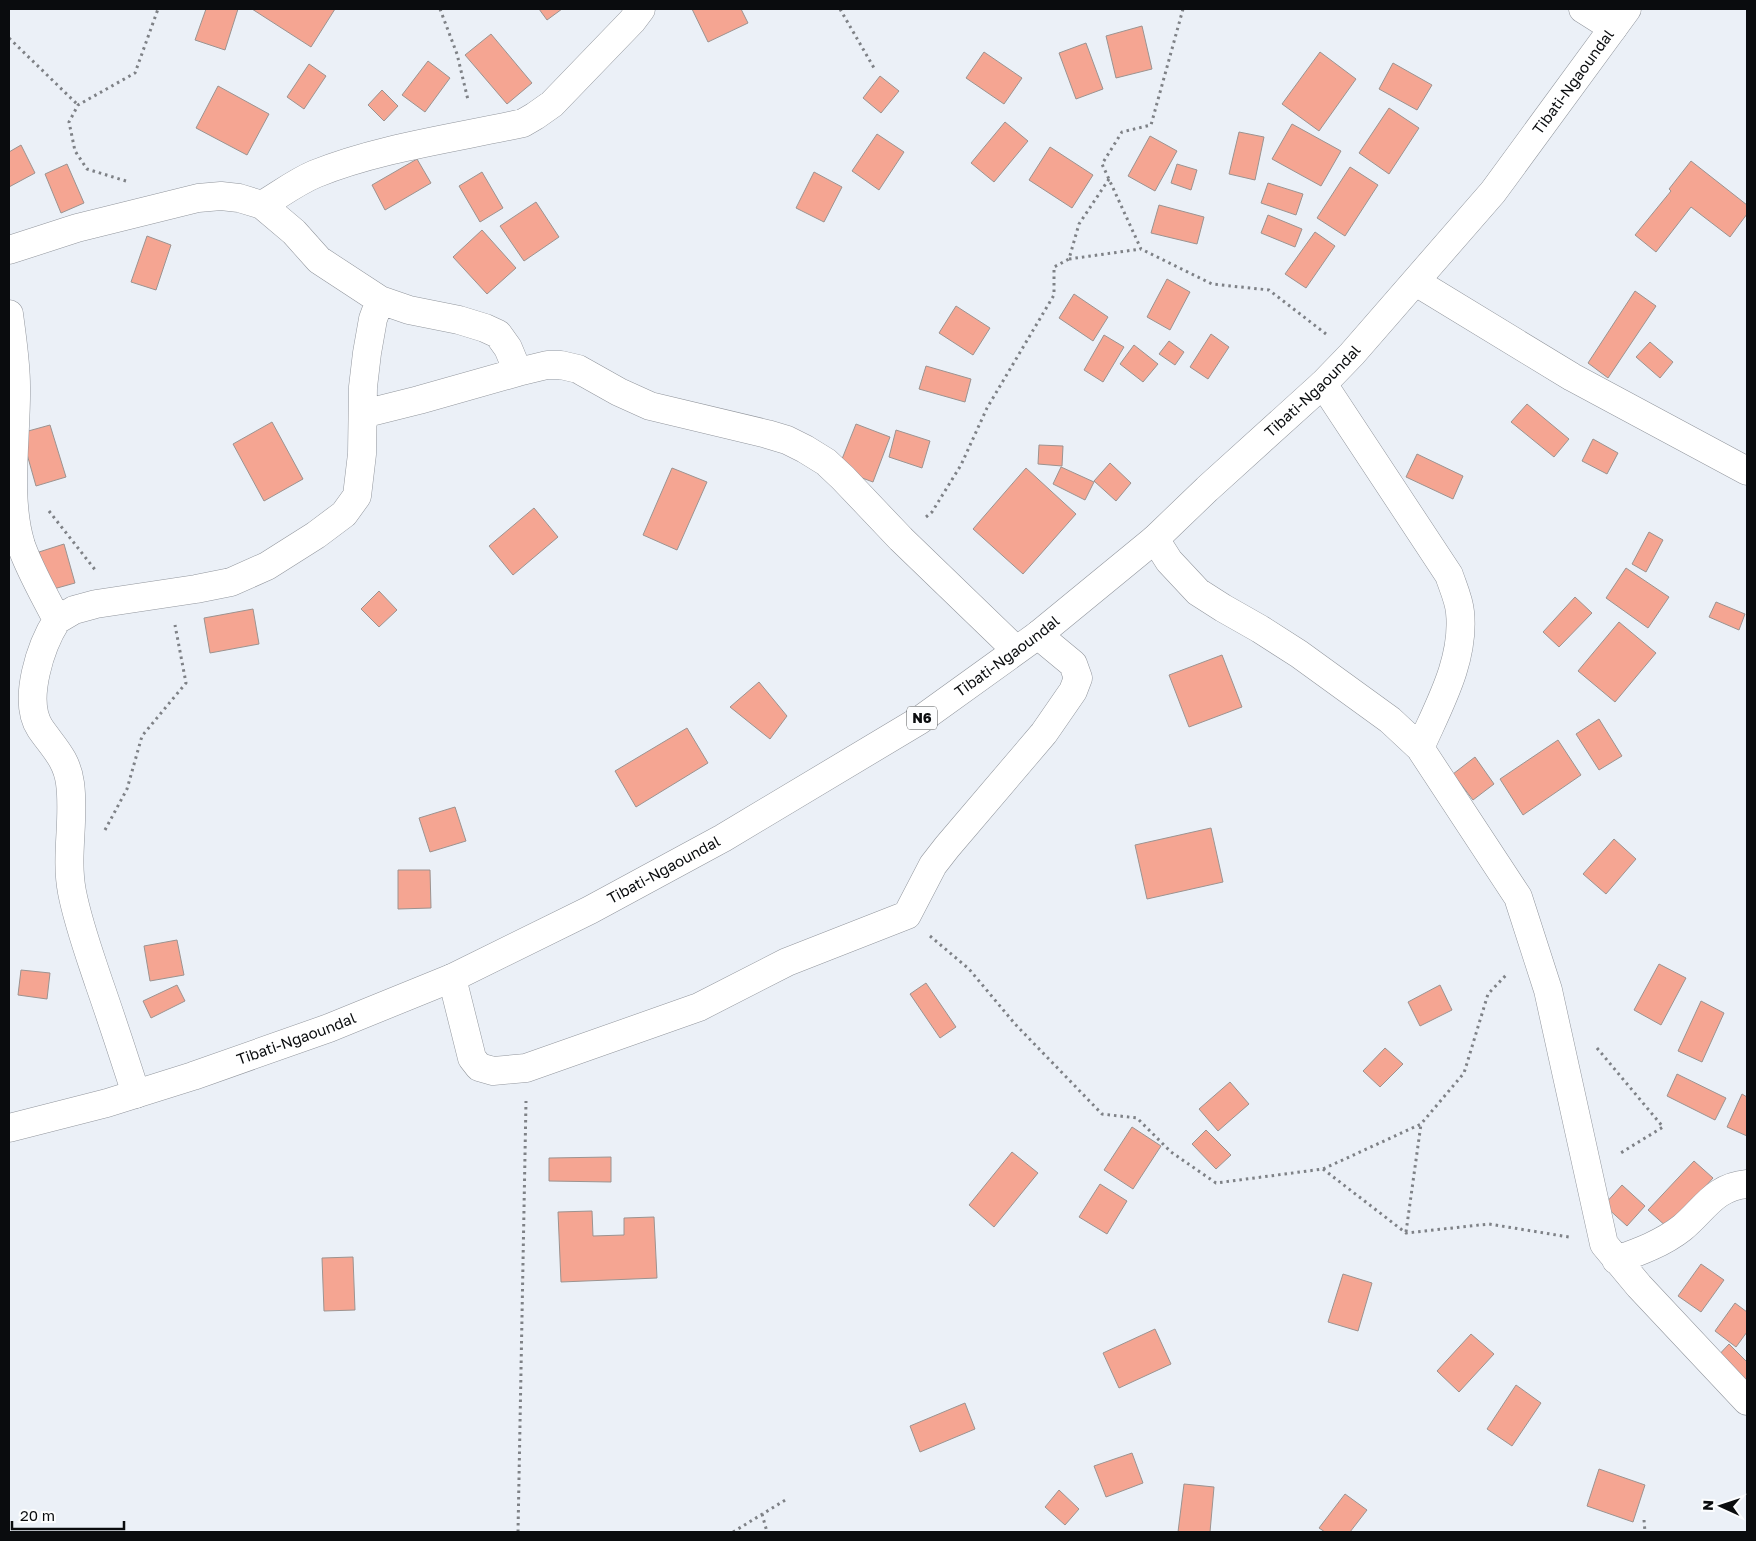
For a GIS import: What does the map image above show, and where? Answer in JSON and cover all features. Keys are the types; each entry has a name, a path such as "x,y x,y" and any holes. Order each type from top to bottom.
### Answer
{"main road":[{"path":"262,205 313,175 350,162 476,132 523,123 552,104 632,21 641,9"},
{"path":"1583,9 1620,18"},
{"name":"Tibati-Ngaoundal","path":"9,1128 136,1094 193,1076 329,1028 452,978 590,910 723,838 920,720 1027,642 1155,540 1207,489 1323,384 1416,282 1493,192 1620,18"},
{"path":"9,250 77,228 198,198 221,196 239,198 262,205 294,232 319,260 380,300 408,310 459,320 498,334 508,348 518,372"},
{"path":"1416,282 1572,377 1747,471"},
{"path":"136,1094 85,941 72,892 69,862 70,782 64,761 38,726 33,692 39,661 48,635 57,620 74,610 120,600 231,582 258,570 316,535 344,514 357,496 362,454 366,353 373,319 380,300"},
{"path":"9,314 16,386 15,514 21,545 57,620"},
{"path":"363,414 546,365 562,365 578,369 619,392 650,406 787,440 826,462 901,538 1027,642 1073,664 1078,678 1073,691 1044,733 946,847 933,865 907,915 787,962 698,1007 526,1068 493,1071 479,1067 472,1058 452,978"},
{"path":"1323,384 1449,575 1460,611 1460,639 1454,670 1420,748"},
{"path":"1155,540 1170,561 1198,592 1307,660 1390,720 1420,748 1518,897 1548,990 1589,1174 1610,1252 1747,1400"},
{"path":"1610,1252 1640,1252 1683,1227 1713,1197 1724,1190 1747,1184"}],"path":[{"path":"158,9 135,73 78,105 70,122 75,151 87,169 134,182 169,205"},
{"path":"440,9 457,54 476,132"},
{"path":"840,9 874,68"},
{"path":"1141,249 1102,164 1122,132 1151,125 1183,9"},
{"path":"9,38 78,105"},
{"path":"1069,259 1079,224 1109,179"},
{"path":"901,538 932,512 961,465 987,408 1054,295 1054,266 1069,259 1141,249 1212,284 1269,290 1352,354"},
{"path":"46,506 120,600"},
{"path":"104,832 127,789 142,736 186,683 170,593"},
{"path":"907,915 969,969 1015,1024 1102,1114 1136,1118 1171,1152 1216,1183 1323,1169 1421,1124 1464,1073 1488,994 1534,946"},
{"path":"1589,1174 1662,1127 1592,1043"},
{"path":"518,1532 526,1068"},
{"path":"1406,1233 1421,1124"},
{"path":"1323,1169 1406,1233 1489,1224 1610,1252"},
{"path":"733,1532 787,1499"},
{"path":"762,1514 767,1532"},
{"path":"1644,1520 1645,1532"}],"building":[{"path":"206,9 238,9 225,50 195,40"},
{"path":"252,9 335,9 311,47"},
{"path":"539,9 562,9 547,20"},
{"path":"692,9 741,9 748,23 708,42"},
{"path":"1142,26 1152,69 1116,78 1106,36"},
{"path":"491,34 532,83 507,104 465,55"},
{"path":"1086,43 1103,89 1076,99 1059,53"},
{"path":"984,52 1022,78 1004,104 966,78"},
{"path":"1320,52 1356,79 1319,131 1282,104"},
{"path":"428,61 450,78 425,112 402,95"},
{"path":"1393,63 1432,85 1417,110 1379,89"},
{"path":"309,64 326,76 304,109 287,97"},
{"path":"880,76 899,91 881,113 863,98"},
{"path":"218,86 269,114 247,155 196,128"},
{"path":"382,90 398,106 384,121 368,105"},
{"path":"1389,108 1419,128 1389,174 1359,153"},
{"path":"1005,122 1028,141 994,182 971,163"},
{"path":"1292,124 1341,151 1321,186 1272,159"},
{"path":"1239,132 1264,137 1255,180 1229,174"},
{"path":"877,134 904,152 879,190 852,171"},
{"path":"1150,136 1177,151 1155,191 1128,176"},
{"path":"21,145 35,173 9,187 9,152"},
{"path":"1050,147 1093,175 1072,208 1029,180"},
{"path":"417,159 431,183 385,210 372,185"},
{"path":"1691,161 1747,205 1747,214 1730,237 1691,207 1656,252 1635,235 1671,191 1669,189"},
{"path":"67,164 84,203 61,213 45,174"},
{"path":"1177,164 1197,170 1191,190 1171,183"},
{"path":"1350,167 1378,185 1345,236 1317,218"},
{"path":"482,172 503,208 480,222 459,186"},
{"path":"814,172 842,187 824,222 796,208"},
{"path":"1268,183 1303,194 1296,215 1261,203"},
{"path":"536,202 559,237 524,261 500,226"},
{"path":"1159,205 1204,217 1197,244 1151,233"},
{"path":"1268,215 1302,229 1295,247 1261,233"},
{"path":"482,230 516,268 487,294 453,257"},
{"path":"1315,232 1335,246 1306,288 1285,274"},
{"path":"147,236 171,245 156,290 131,282"},
{"path":"1167,279 1190,292 1170,330 1147,317"},
{"path":"1635,291 1656,306 1608,378 1588,363"},
{"path":"1074,294 1108,317 1093,341 1059,318"},
{"path":"956,306 990,328 973,355 939,333"},
{"path":"1211,334 1229,347 1208,379 1190,367"},
{"path":"1104,335 1124,347 1103,382 1084,370"},
{"path":"1169,341 1184,352 1175,365 1159,354"},
{"path":"1650,342 1673,362 1660,378 1636,357"},
{"path":"1134,345 1158,364 1143,382 1120,364"},
{"path":"926,366 971,379 965,402 919,389"},
{"path":"1527,404 1569,439 1554,457 1511,422"},
{"path":"272,422 303,479 264,501 233,444"},
{"path":"856,424 890,437 873,482 838,469"},
{"path":"50,425 66,477 36,486 21,433"},
{"path":"896,430 930,441 922,468 889,457"},
{"path":"1593,439 1618,453 1607,474 1582,461"},
{"path":"1039,445 1063,446 1062,466 1038,464"},
{"path":"1417,454 1463,476 1453,499 1406,477"},
{"path":"1110,463 1131,483 1116,501 1094,481"},
{"path":"1061,467 1094,482 1085,500 1053,484"},
{"path":"672,468 707,482 677,550 643,535"},
{"path":"1026,468 1076,514 1023,574 973,529"},
{"path":"534,508 558,537 513,575 489,546"},
{"path":"1649,532 1663,540 1646,572 1632,564"},
{"path":"64,544 75,583 50,590 39,552"},
{"path":"1626,568 1669,597 1648,628 1606,598"},
{"path":"379,591 397,610 379,627 361,609"},
{"path":"1575,597 1592,613 1559,647 1543,632"},
{"path":"1716,602 1745,614 1739,630 1709,617"},
{"path":"253,609 259,644 210,653 204,618"},
{"path":"1619,622 1656,653 1615,702 1578,671"},
{"path":"1222,655 1242,707 1189,727 1169,675"},
{"path":"759,682 787,716 770,739 730,707"},
{"path":"1599,719 1622,756 1599,770 1576,734"},
{"path":"687,728 708,763 636,807 615,771"},
{"path":"1558,740 1581,775 1523,815 1500,779"},
{"path":"1475,757 1494,784 1473,800 1453,774"},
{"path":"455,807 466,841 430,852 419,818"},
{"path":"1211,828 1223,882 1147,899 1135,845"},
{"path":"1614,839 1636,859 1606,894 1583,874"},
{"path":"398,870 430,870 431,908 398,909"},
{"path":"177,940 184,975 150,981 144,946"},
{"path":"1659,964 1686,978 1661,1025 1634,1010"},
{"path":"21,970 50,973 47,999 18,995"},
{"path":"926,983 956,1027 940,1038 910,994"},
{"path":"177,985 185,1001 151,1018 143,1001"},
{"path":"1440,985 1452,1010 1420,1026 1408,1002"},
{"path":"1701,1001 1724,1013 1702,1062 1678,1051"},
{"path":"1385,1048 1403,1064 1380,1087 1363,1071"},
{"path":"1677,1074 1726,1098 1715,1120 1667,1096"},
{"path":"1230,1082 1249,1104 1218,1131 1199,1109"},
{"path":"1742,1094 1747,1097 1747,1136 1727,1127"},
{"path":"1132,1127 1161,1146 1133,1189 1104,1170"},
{"path":"1206,1130 1231,1155 1216,1169 1192,1144"},
{"path":"1012,1152 1038,1173 994,1227 969,1205"},
{"path":"611,1157 611,1182 549,1181 549,1158"},
{"path":"1694,1161 1713,1178 1668,1228 1648,1210"},
{"path":"1100,1184 1127,1201 1107,1234 1079,1217"},
{"path":"1622,1185 1645,1206 1627,1226 1604,1205"},
{"path":"592,1211 593,1236 624,1235 624,1218 654,1217 657,1278 561,1282 558,1212"},
{"path":"353,1257 355,1310 324,1311 322,1258"},
{"path":"1701,1264 1724,1280 1701,1312 1678,1296"},
{"path":"1343,1274 1372,1283 1358,1331 1328,1322"},
{"path":"1735,1303 1747,1312 1747,1332 1736,1347 1715,1331"},
{"path":"1155,1329 1171,1364 1119,1388 1103,1353"},
{"path":"1471,1334 1494,1354 1459,1392 1437,1371"},
{"path":"1729,1344 1747,1362 1747,1381 1715,1359"},
{"path":"1516,1385 1541,1403 1512,1446 1487,1429"},
{"path":"965,1403 975,1429 920,1452 910,1426"},
{"path":"1132,1453 1143,1483 1106,1497 1094,1466"},
{"path":"1599,1469 1645,1485 1633,1522 1587,1506"},
{"path":"1184,1484 1214,1487 1210,1532 1178,1532"},
{"path":"1059,1490 1079,1509 1065,1525 1045,1507"},
{"path":"1345,1494 1367,1510 1350,1532 1325,1532 1319,1528"}]}
